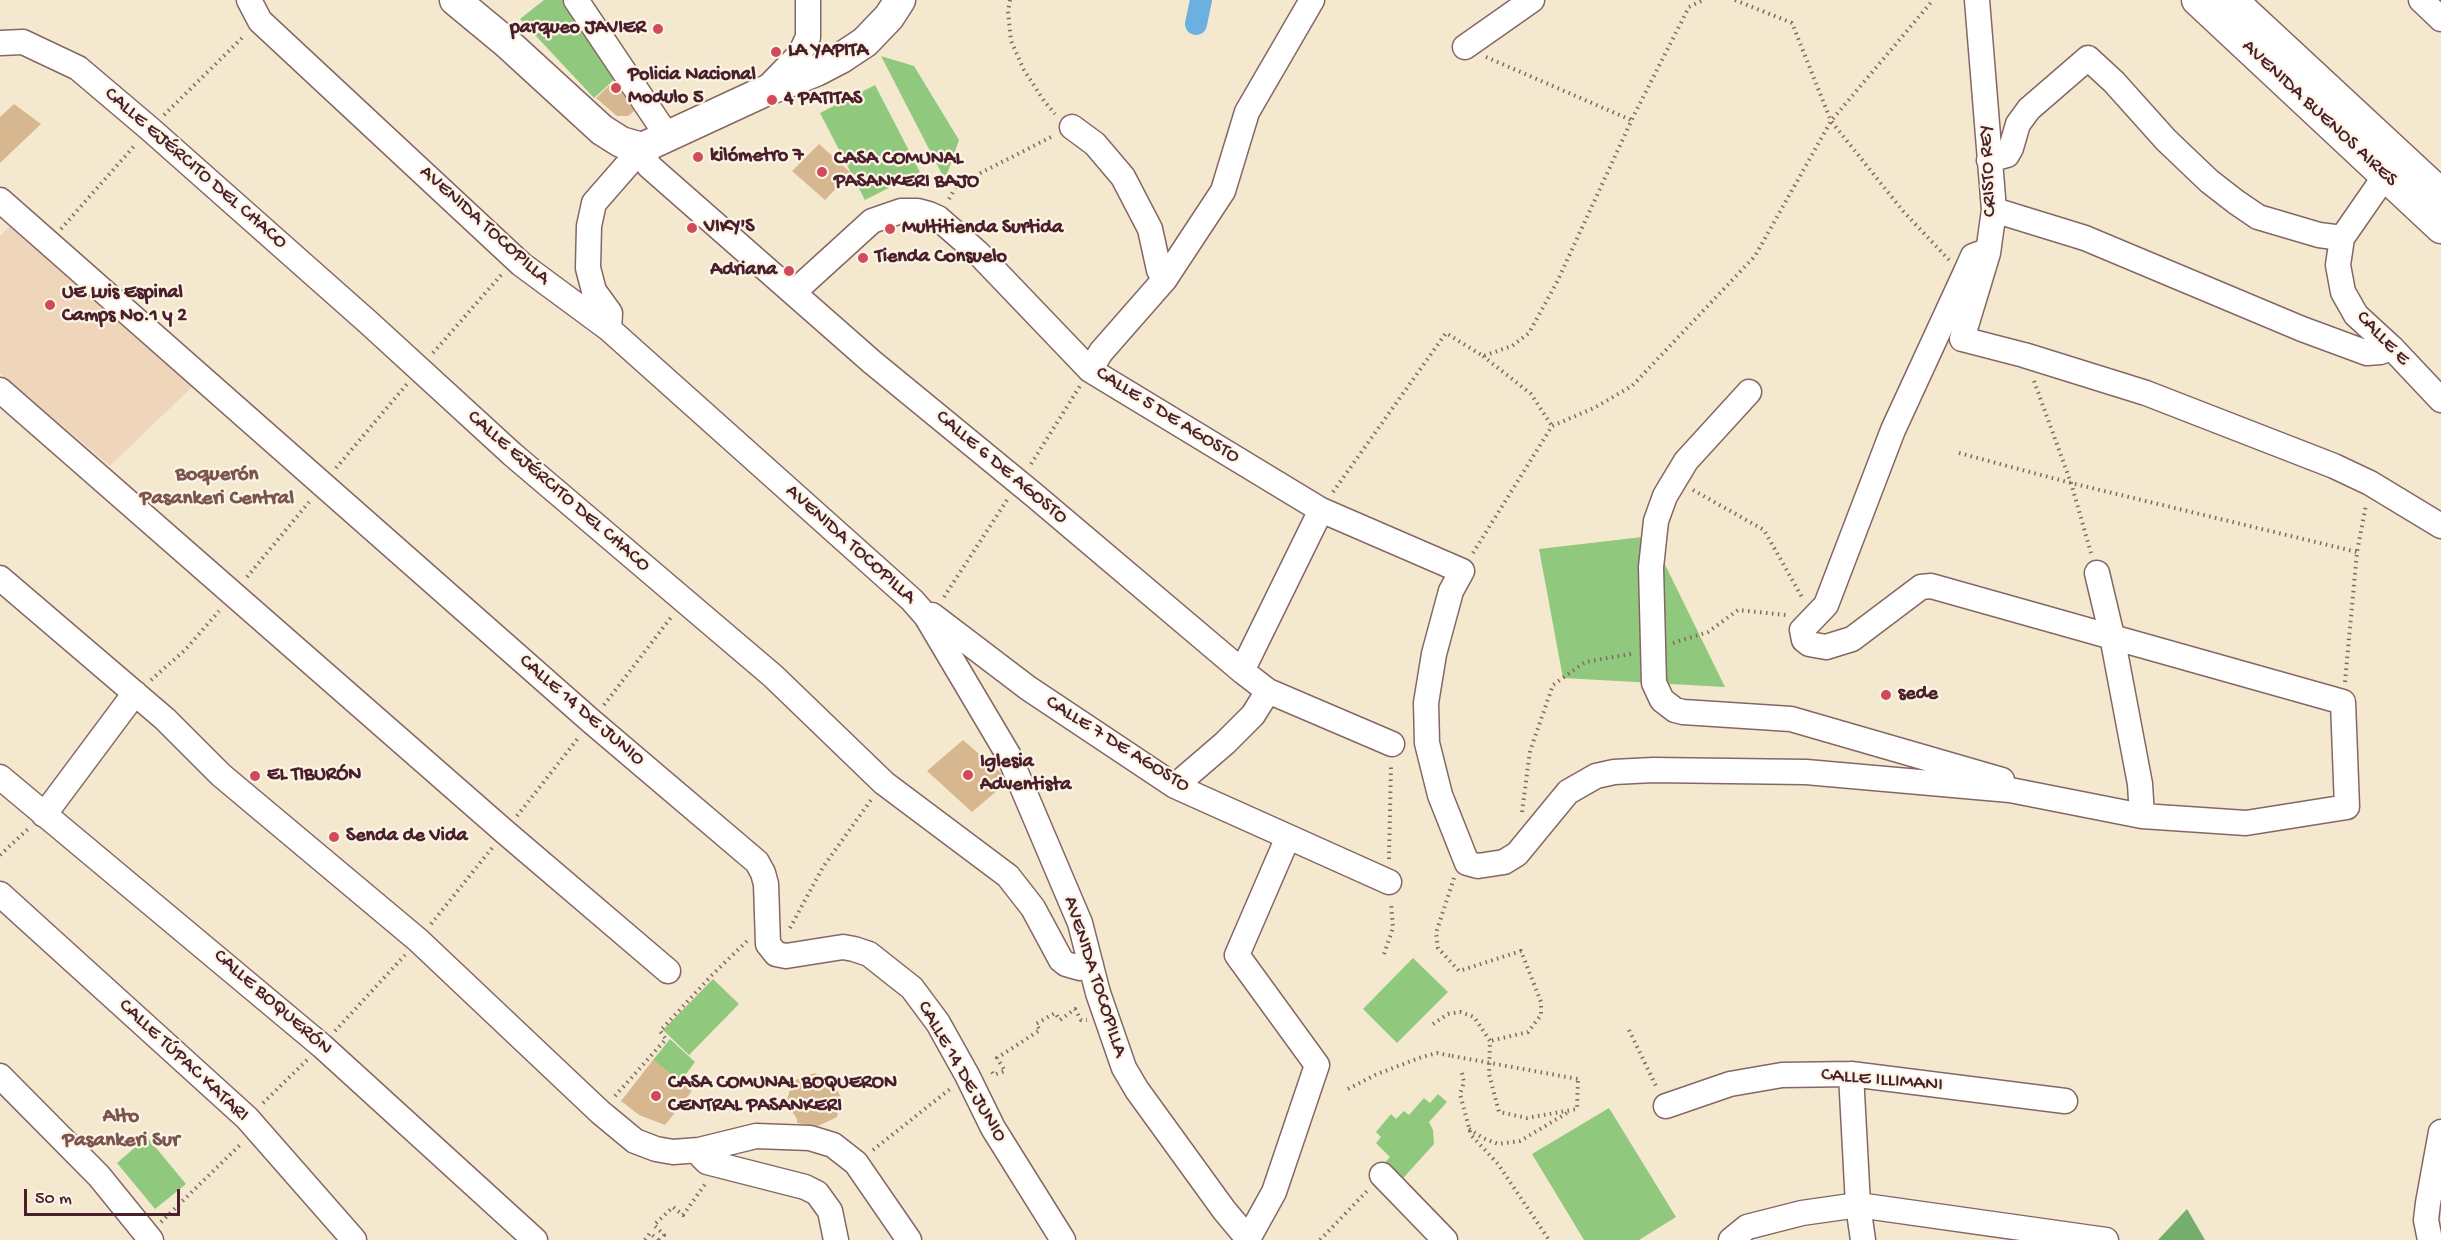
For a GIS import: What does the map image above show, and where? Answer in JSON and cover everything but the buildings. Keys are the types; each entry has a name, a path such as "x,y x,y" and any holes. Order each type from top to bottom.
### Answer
{"main road":[{"path":"455,0 507,43 602,130 621,142 655,143 763,92 816,71 865,42 889,18 900,0"},
{"name":"AVENIDA BUENOS AIRES","path":"2197,0 2385,176 2429,194"},
{"name":"AVENIDA BUENOS AIRES","path":"2232,0 2429,194 2441,228"}],"street":[{"name":"AVENIDA TOCOPILLA","path":"249,0 260,21 521,264 609,329 912,600 926,616 1009,756 1080,923 1106,1017 1124,1068 1137,1090 1224,1210 1249,1239"},
{"name":"CALLE 6 DE AGOSTO","path":"576,0 655,143 649,166 872,362 1242,671 1268,691 1392,744"},
{"path":"763,92 800,54 808,37 808,0"},
{"path":"1090,370 1101,352 1165,279 1223,191 1247,112 1312,0"},
{"path":"1465,47 1532,0"},
{"name":"CRISTO REY","path":"1977,0 1994,210 1988,253 1962,339 2024,356"},
{"path":"2421,0 2441,19"},
{"name":"CALLE EJÉRCITO DEL CHACO","path":"0,43 23,42 78,68 369,323 512,454 773,676 884,783 1008,876 1033,908 1061,960 1080,968 1091,965"},
{"path":"1989,160 2007,155 2012,148 2018,124 2029,109 2088,58 2114,82 2166,140 2209,181 2236,202 2258,217 2319,236 2342,238"},
{"path":"1072,127 1095,144 1123,177 1150,229 1159,270 1165,279"},
{"path":"609,329 610,313 594,291 588,268 589,226 594,203 655,143"},
{"name":"CALLE E","path":"2385,176 2342,238 2338,265 2343,292 2356,315 2441,400"},
{"name":"CALLE 14 DE JUNIO","path":"0,201 591,721 757,862 766,884 768,944 776,954 786,956 843,947 869,954 912,988 979,1073 993,1128 1063,1240"},
{"path":"1994,210 2085,238 2302,329 2367,353 2391,348"},
{"name":"CALLE 5 DE AGOSTO","path":"794,292 872,221 901,211 918,211 938,218 978,253 1090,370 1321,510 1457,581"},
{"path":"1457,581 1434,654 1426,703 1427,742 1440,795 1467,863 1478,866 1490,866 1504,862 1517,854 1568,792 1596,776 1614,772 1653,770 1806,772 2010,790 2142,816 2246,823 2347,807 2343,702 1931,586 1921,587 1852,639 1836,645 1816,646 1804,640 1802,630 1826,605 1893,430 1973,256 1988,253"},
{"path":"2024,356 2146,393 2334,466 2370,483 2441,526"},
{"path":"0,390 505,832 668,971"},
{"path":"1749,392 1686,461 1665,496 1656,521 1651,567 1654,683 1662,700 1675,710 1683,712 1791,719 1999,778 2006,781 2010,790"},
{"path":"1242,671 1321,510"},
{"path":"2097,573 2112,636 2140,784 2142,816"},
{"path":"0,578 165,719 221,775 418,940 600,1112 635,1141 656,1149 673,1152 699,1150 756,1136 810,1138 833,1145 856,1163 909,1240"},
{"name":"CALLE 7 DE AGOSTO","path":"926,616 932,615 1028,688 1175,786 1389,882"},
{"path":"1175,786 1225,743 1253,715 1268,691"},
{"path":"44,815 135,693"},
{"name":"CALLE BOQUERÓN","path":"0,777 200,941 322,1046 536,1240"},
{"path":"1249,1239 1274,1192 1317,1065 1237,955 1288,837"},
{"name":"CALLE TÚPAC KATARI","path":"0,894 251,1124 354,1240"},
{"path":"1851,1074 1858,1205 1863,1240"},
{"name":"CALLE ILLIMANI","path":"1666,1106 1730,1084 1782,1075 1851,1074 2065,1101"},
{"path":"0,1076 99,1176 149,1238"},
{"path":"2430,1240 2426,1220 2441,1132"},
{"path":"699,1150 704,1160 718,1166 805,1187 817,1193 830,1211 836,1240"},
{"path":"1382,1175 1445,1240"},
{"path":"1739,1233 1802,1213 1858,1205 2106,1240"}],"path":[{"path":"938,218 957,185 1072,127 1060,119 1044,101 1024,70 1011,41 1008,11 1010,0"},
{"path":"1483,356 1512,346 1529,333 1557,282 1631,120 1689,7 1703,0"},
{"path":"1735,0 1792,23 1831,121 1904,211 1964,276"},
{"path":"1457,581 1552,426 1594,408 1632,386 1755,256 1831,121 1933,0"},
{"path":"1465,47 1631,120"},
{"path":"1321,510 1446,333 1483,356 1531,394 1552,426"},
{"path":"2024,356 2071,483 2097,573"},
{"path":"1959,453 2071,483 2357,552"},
{"path":"1675,479 1764,530 1813,618"},
{"path":"2343,702 2357,552 2370,483"},
{"path":"149,1238 418,940 684,601"},
{"path":"1517,854 1530,751 1553,685 1585,662 1653,650 1708,632 1738,610 1813,618"},
{"path":"1384,954 1393,928 1389,882 1392,744"},
{"path":"776,954 823,867 884,783"},
{"path":"0,855 44,815"},
{"path":"1467,863 1457,868 1436,933 1438,948 1459,971 1521,951 1541,1002 1541,1015 1528,1032 1491,1041"},
{"path":"600,1112 666,1039 660,1031 767,921"},
{"path":"856,1163 979,1073 994,1075 1005,1071 998,1058 1040,1029 1036,1024 1055,1013 1060,1020 1075,1009 1082,1020 1106,1017"},
{"path":"1348,1089 1384,1071 1437,1053 1452,1056 1578,1079 1577,1109 1527,1118 1499,1112 1488,1074 1491,1041 1474,1017 1460,1012 1449,1014 1433,1024"},
{"path":"1629,1030 1666,1106"},
{"path":"1462,1073 1464,1082 1460,1094 1471,1135 1498,1164 1549,1240"},
{"path":"1469,1128 1483,1138 1498,1144 1520,1141 1571,1110"},
{"path":"645,1240 650,1233 658,1240 664,1235 654,1225 673,1208 683,1215 718,1166"},
{"path":"1320,1240 1382,1175"}],"shaded area":[{"name":"UE Luis Espinal Camps No.1 y 2","path":"10,226 194,385 110,466 0,373 0,236"}],"green space":[{"path":"544,0 587,0 631,64 594,98 520,19"},
{"path":"881,56 914,66 959,140 945,180"},
{"path":"875,85 920,172 865,200 820,113"},
{"path":"1651,536 1725,687 1563,678 1539,549"},
{"path":"1413,958 1448,992 1397,1043 1363,1009"},
{"path":"713,979 739,1004 689,1055 663,1030"},
{"path":"670,1039 695,1062 680,1082 653,1060"},
{"path":"1438,1094 1447,1102 1429,1122 1433,1130 1434,1144 1396,1186 1378,1170 1390,1157 1376,1143 1381,1137 1376,1132 1391,1114 1396,1119 1404,1111 1409,1115 1424,1098 1430,1103"},
{"path":"1609,1108 1676,1217 1639,1240 1584,1240 1532,1154"},
{"path":"147,1137 186,1184 155,1209 117,1163"},
{"path":"2187,1209 2205,1240 2158,1240"}],"waterway":[{"path":"1196,24 1201,0"}],"place":[{"name":"parqueo JAVIER","path":"658,29"},
{"name":"LA YAPITA","path":"776,52"},
{"name":"Policia Nacional Modulo 5","path":"616,88"},
{"name":"4 PATITAS","path":"772,100"},
{"name":"kilómetro 7","path":"698,157"},
{"name":"CASA COMUNAL PASANKERI BAJO","path":"822,172"},
{"name":"VIKY'S","path":"692,228"},
{"name":"Multitienda Surtida","path":"890,229"},
{"name":"Tienda Consuelo","path":"863,258"},
{"name":"Adriana","path":"789,271"},
{"name":"UE Luis Espinal Camps No.1 y 2","path":"50,305"},
{"name":"sede","path":"1886,695"},
{"name":"Iglesia Adventista","path":"968,775"},
{"name":"EL TIBURÓN","path":"255,776"},
{"name":"Senda de Vida","path":"334,837"},
{"name":"CASA COMUNAL BOQUERON CENTRAL PASANKERI","path":"656,1096"}],"district":[{"name":"Boquerón Pasankeri Central","path":"217,488"},
{"name":"Alto Pasankeri Sur","path":"121,1130"}]}
